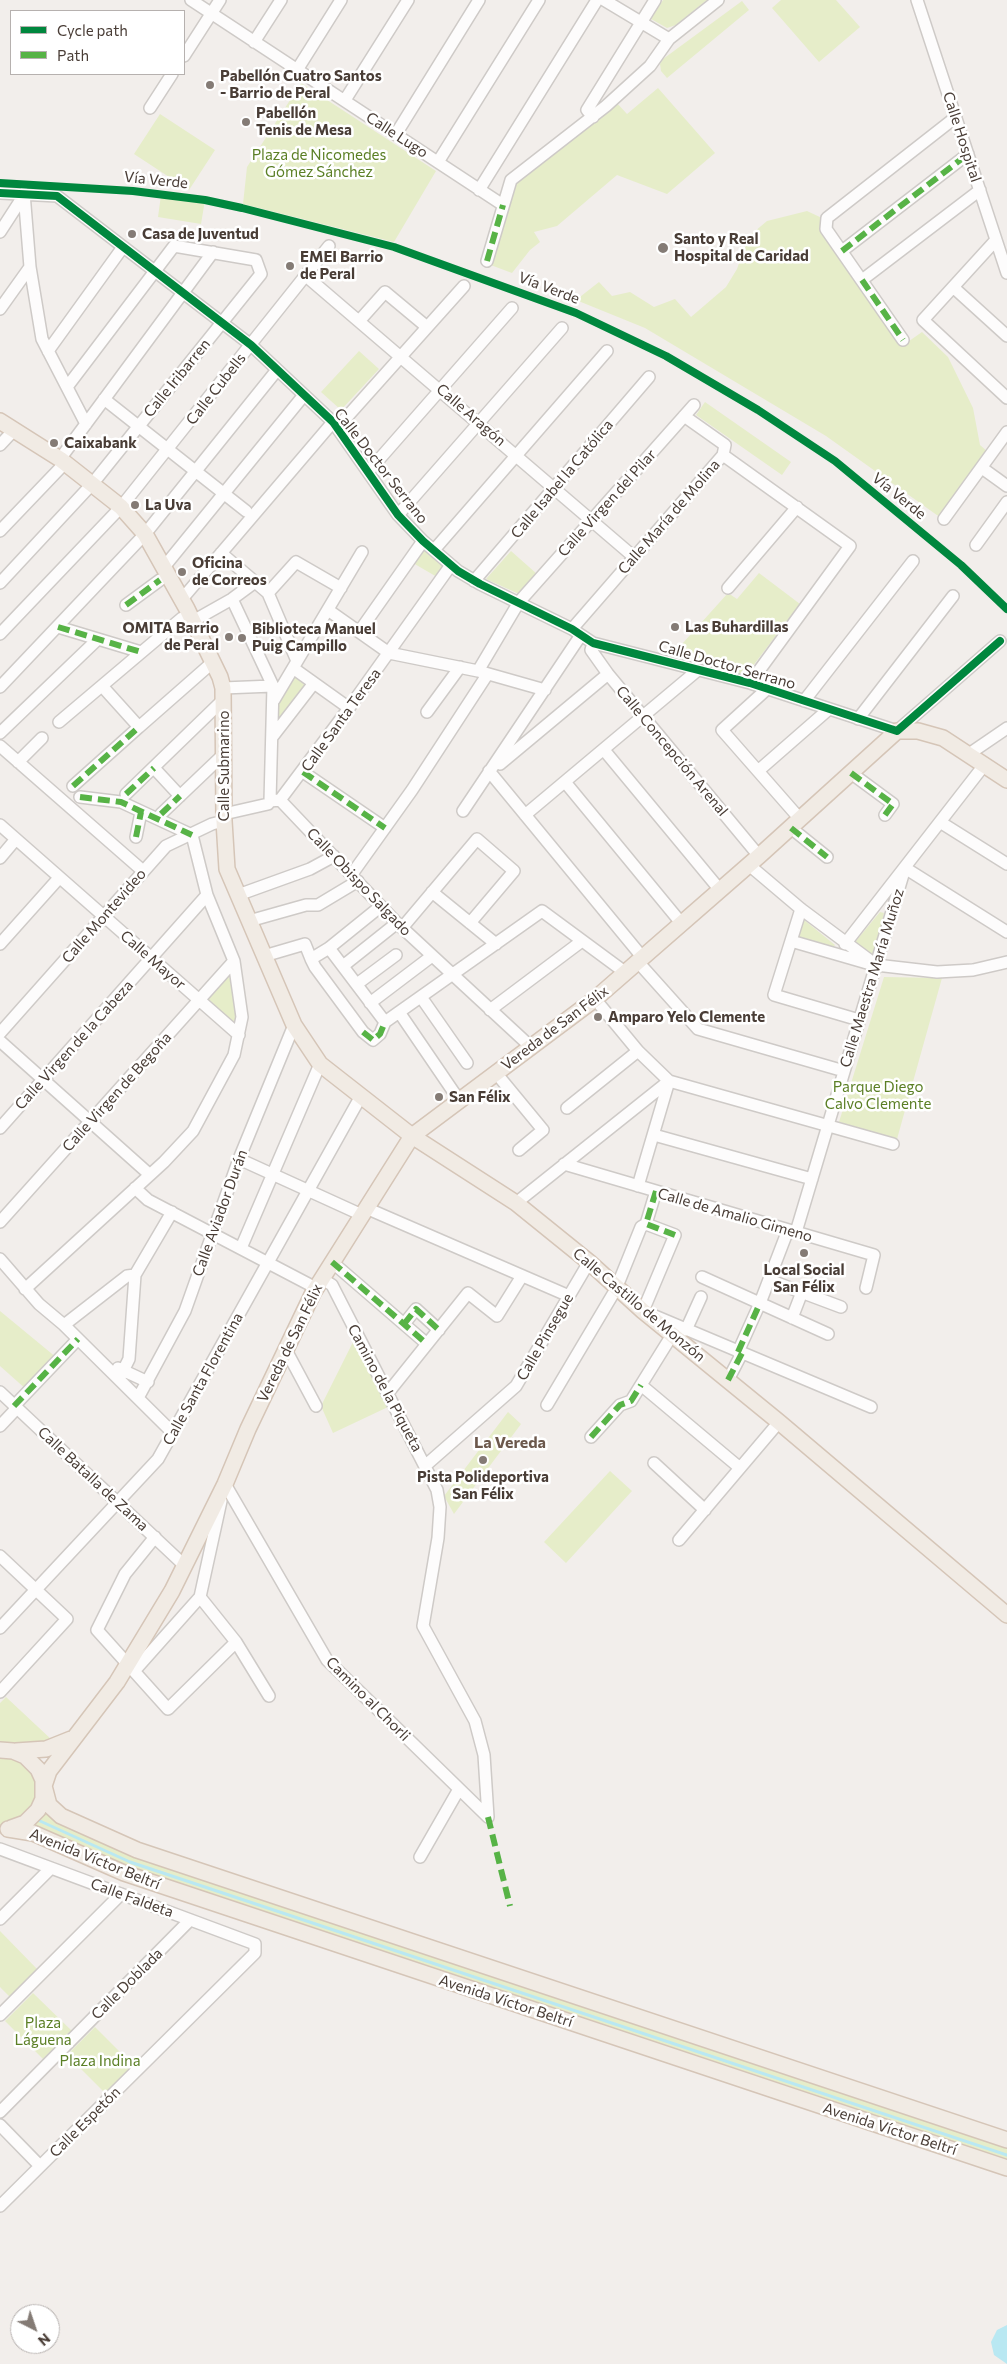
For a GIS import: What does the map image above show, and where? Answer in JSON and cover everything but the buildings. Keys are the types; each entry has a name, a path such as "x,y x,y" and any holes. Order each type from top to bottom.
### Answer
{"main road":[{"name":"Calle Submarino","path":"0,421 62,461 121,507 144,534 162,573 182,599 213,662 223,694 226,867 249,921 294,1025 320,1064 412,1136"},
{"path":"896,731 918,731 935,734 985,764 1007,780"},
{"name":"Vereda de San Félix","path":"2,1829 20,1826 35,1815 43,1799 44,1786 49,1771 132,1666 185,1566 319,1283 412,1136 595,999 795,824 896,731"},
{"name":"Calle Castillo de Monzón","path":"412,1136 516,1202 589,1262 643,1312 779,1422 1007,1615"},
{"path":"2,1751 33,1751 53,1748 78,1733"},
{"name":"Avenida Víctor Beltrí","path":"2,1751 19,1753 30,1759 38,1769 49,1805 61,1816 137,1850 1007,2140"},
{"name":"Avenida Víctor Beltrí","path":"2,1829 33,1833 124,1874 1007,2168"}],"street":[{"name":"Calle Lugo","path":"191,0 503,205"},
{"path":"185,54 220,0"},
{"path":"254,42 281,0"},
{"path":"297,70 341,0"},
{"path":"345,100 408,0"},
{"path":"396,134 479,0"},
{"path":"438,162 539,0"},
{"path":"480,190 597,0"},
{"path":"604,0 669,40"},
{"path":"593,117 587,110 655,0"},
{"path":"487,261 511,180 593,117 650,66 669,40 718,0"},
{"name":"Calle Hospital","path":"917,0 1007,273"},
{"path":"150,108 171,75"},
{"path":"904,340 826,229 827,218 956,117"},
{"path":"842,251 968,154"},
{"path":"862,280 980,190"},
{"path":"0,193 24,193"},
{"path":"0,232 17,208 24,193"},
{"path":"24,193 30,268 42,340 86,424"},
{"name":"Calle Doctor Serrano","path":"24,193 57,196 251,345 335,425 398,515 423,541 451,565 474,581 519,602 593,643 750,684 896,731"},
{"path":"995,241 923,320 1007,398"},
{"path":"0,531 62,461 104,399 213,252 174,246 67,387"},
{"name":"Calle Cubells","path":"0,634 121,507 329,246"},
{"path":"48,351 123,247"},
{"name":"Calle Iribarren","path":"0,583 93,484 261,274 256,260 213,252"},
{"path":"0,309 30,268"},
{"name":"Calle Aragón","path":"306,276 441,389 634,557"},
{"path":"182,599 335,425 402,356 464,286"},
{"path":"953,287 1007,336"},
{"path":"360,320 385,292 428,327"},
{"path":"368,472 512,308"},
{"path":"398,515 562,328"},
{"path":"434,550 607,352"},
{"path":"0,687 144,534 277,370"},
{"name":"Calle Isabel la Católica","path":"474,581 649,377"},
{"path":"126,605 162,573 304,396"},
{"path":"104,399 246,511"},
{"name":"Calle Virgen del Pilar","path":"355,878 482,673 519,602 694,404"},
{"path":"684,416 726,445 723,455"},
{"path":"0,445 14,430"},
{"path":"944,519 1007,432"},
{"path":"997,445 1007,452"},
{"name":"Calle María de Molina","path":"463,812 545,690 576,632 634,557 723,455 850,546 750,684"},
{"path":"982,468 1007,486"},
{"path":"976,546 1007,502"},
{"path":"728,588 797,507"},
{"path":"359,632 423,541"},
{"path":"273,702 362,552"},
{"path":"221,553 268,594 295,665 314,683 349,708"},
{"path":"804,701 912,561"},
{"path":"268,594 296,562 341,588"},
{"name":"Calle Santa Teresa","path":"275,801 303,772 451,565"},
{"path":"59,722 182,618 192,618 232,599 255,582"},
{"path":"858,719 954,596"},
{"path":"224,818 275,801 273,686 232,599"},
{"path":"328,610 389,653 460,667 545,690"},
{"path":"58,627 141,652"},
{"path":"0,733 98,639"},
{"path":"896,731 1000,641"},
{"name":"Calle Concepción Arenal","path":"593,643 592,650 608,674 754,860 801,909 845,944 876,965"},
{"path":"73,786 213,662"},
{"path":"428,712 460,667"},
{"path":"525,816 698,670"},
{"path":"608,674 489,772 698,1029 844,1071"},
{"path":"273,736 314,683"},
{"path":"102,686 139,728"},
{"path":"126,794 154,768 223,694 273,686"},
{"path":"767,689 722,730 758,771 795,824 827,857"},
{"path":"758,771 829,709"},
{"path":"969,754 1007,728"},
{"path":"18,762 42,738"},
{"path":"0,746 143,871"},
{"path":"604,750 720,890"},
{"path":"161,814 225,753"},
{"name":"Calle Maestra María Muñoz","path":"845,944 985,764"},
{"path":"154,768 180,796"},
{"path":"303,772 385,828"},
{"path":"851,773 893,804 884,815"},
{"path":"565,782 682,924"},
{"path":"25,1289 150,1174 193,1131 234,1055 242,1017 234,961 207,895 192,836 121,802 80,797"},
{"name":"Calle Obispo Salgado","path":"275,801 334,856 399,925 531,1047"},
{"path":"136,837 141,812"},
{"name":"Calle Montevideo","path":"0,1033 169,844 192,836 224,818"},
{"path":"940,822 1007,864"},
{"name":"Calle Mayor","path":"0,825 150,959 239,1035"},
{"path":"0,858 16,839"},
{"path":"342,966 399,925 432,892 477,839 514,870 470,923"},
{"path":"238,895 310,869 334,856"},
{"path":"905,868 1007,932"},
{"name":"Calle Maestra María Muñoz","path":"728,1380 769,1280 792,1231 812,1179 905,868"},
{"path":"0,944 59,878"},
{"path":"249,921 306,905 318,905 355,878"},
{"path":"432,892 496,944"},
{"name":"Calle Virgen de la Cabeza","path":"0,1128 207,895"},
{"path":"311,959 329,948 381,906"},
{"path":"801,909 774,995 859,1020"},
{"path":"264,956 305,944 314,967 364,1032 373,1040 380,1034 385,1022 542,911 626,973"},
{"path":"490,1010 582,941"},
{"path":"791,941 876,965 937,972 973,970 1007,962"},
{"path":"329,948 385,1022"},
{"path":"357,984 396,955"},
{"path":"370,1003 432,956"},
{"name":"Calle Virgen de Begoña","path":"0,1222 234,961"},
{"path":"421,997 467,1063"},
{"path":"595,999 638,1051 669,1081 893,1144"},
{"path":"399,1012 459,1100"},
{"name":"Calle Aviador Durán","path":"138,1398 185,1311 239,1159 294,1025"},
{"path":"0,1041 150,1174"},
{"path":"566,1108 638,1051"},
{"path":"241,1248 320,1064"},
{"path":"496,1073 543,1130 519,1150"},
{"path":"638,1186 669,1081"},
{"path":"516,1202 669,1081"},
{"name":"Calle Santa Florentina","path":"0,1628 158,1459 361,1096"},
{"path":"654,1135 812,1179"},
{"path":"239,1159 308,1190 364,1211 569,1296"},
{"name":"Calle de Amalio Gimeno","path":"564,1164 874,1255 866,1288"},
{"path":"135,1188 148,1200 268,1262 319,1283"},
{"path":"547,1405 616,1289 641,1227 646,1224 656,1191"},
{"path":"122,1375 129,1359 136,1275 172,1212"},
{"path":"646,1224 675,1234 643,1312 871,1407"},
{"path":"0,1259 39,1304 98,1358 122,1375 138,1398 173,1433"},
{"path":"332,1262 427,1344"},
{"name":"Calle Pinsegue","path":"426,1465 516,1386 589,1262"},
{"path":"64,1325 127,1276 136,1275"},
{"path":"387,1394 468,1293 497,1316 522,1276"},
{"path":"702,1277 828,1334"},
{"path":"769,1280 841,1307"},
{"name":"Camino de la Piqueta","path":"319,1283 332,1285 387,1394 426,1465 437,1490 440,1507 438,1538 423,1626 474,1721 484,1755 488,1818"},
{"path":"792,1318 802,1292"},
{"path":"686,1330 701,1297"},
{"path":"404,1324 416,1309 438,1330"},
{"path":"591,1437 620,1405 631,1401 672,1335"},
{"path":"0,1426 78,1339"},
{"path":"286,1350 316,1406"},
{"path":"122,1375 148,1382"},
{"path":"642,1385 740,1468"},
{"name":"Calle Batalla de Zama","path":"0,1392 185,1566"},
{"path":"679,1540 779,1422"},
{"path":"654,1463 705,1510"},
{"name":"Vereda de San Félix","path":"200,1597 225,1484"},
{"name":"Camino al Chorli","path":"225,1484 327,1660 488,1818"},
{"path":"155,1537 125,1574 97,1630 132,1666 168,1709 236,1642"},
{"path":"0,1556 67,1619 0,1692"},
{"path":"132,1666 200,1597 236,1642 269,1696"},
{"path":"420,1857 459,1789"},
{"name":"Calle Faldeta","path":"0,1849 255,1944 255,1953"},
{"path":"0,1920 51,1868"},
{"path":"0,2015 121,1894"},
{"name":"Calle Doblada","path":"0,2112 190,1920"},
{"name":"Calle Espetón","path":"0,2206 255,1953"},
{"path":"0,2126 40,2166"}],"green space":[{"path":"663,0 707,0 676,25 667,28 651,19"},
{"path":"781,0 836,0 860,27 819,62 772,8"},
{"path":"742,1 749,10 667,78 661,71 660,64 663,59"},
{"name":"Plaza de Nicomedes Gómez Sánchez","path":"301,83 436,171 394,242 243,204 247,167"},
{"path":"658,88 715,153 667,194 617,175 557,226 534,232 540,242 530,250 512,273 488,264 517,180 575,138 616,102 627,114"},
{"path":"160,114 215,150 189,190 134,154"},
{"path":"161,195 205,200 201,224 158,217"},
{"path":"807,211 822,218 822,233 902,346 922,332 948,357 973,408 980,445 989,453 941,518 826,436 645,328 576,300 599,282 612,296 630,292 654,307 675,299 691,317 726,287 737,269 748,237 767,221"},
{"path":"359,351 379,369 341,410 321,392"},
{"path":"705,402 791,462 782,475 696,415"},
{"path":"423,549 443,567 437,577 413,563"},
{"path":"511,551 537,574 519,594 486,579"},
{"path":"759,573 800,604 746,675 673,654 728,593 737,599"},
{"path":"295,677 305,685 276,722 278,702"},
{"path":"880,912 884,913 874,956 868,958 855,942"},
{"path":"803,919 835,945 833,948 796,939"},
{"path":"229,975 238,1016 232,1023 206,1000"},
{"name":"Parque Diego Calvo Clemente","path":"884,977 942,978 897,1139 839,1122"},
{"path":"0,1311 57,1358 27,1390 0,1366"},
{"path":"354,1340 388,1407 333,1433 321,1406"},
{"name":"Pista Polideportiva San Félix","path":"508,1412 521,1424 454,1514 444,1496"},
{"path":"610,1471 632,1491 566,1563 544,1542"},
{"path":"6,1697 52,1740 19,1753 61,1816 1007,2140 1007,2168 15,1829 0,1829 0,1703"},
{"path":"0,1931 38,1970 10,1997 0,1987"},
{"name":"Plaza Láguena","path":"33,1993 72,2031 43,2059 5,2021"},
{"name":"Plaza Indina","path":"95,2027 133,2065 105,2093 67,2055"}],"water":[{"path":"1007,2325 1007,2364 994,2355 991,2342 997,2330"}],"waterway":[{"path":"40,1821 130,1862 1007,2155"}],"marked path":[{"path":"842,251 968,154"},
{"path":"487,261 503,205"},
{"path":"862,280 903,340"},
{"path":"126,605 160,580"},
{"path":"58,627 141,652"},
{"path":"73,786 139,727"},
{"path":"126,794 154,768"},
{"path":"303,772 385,828"},
{"path":"851,773 893,804 885,815"},
{"path":"161,814 180,796"},
{"path":"80,797 121,802 192,835"},
{"path":"136,837 141,812"},
{"path":"791,828 827,857"},
{"path":"363,1032 373,1040 380,1034 385,1022"},
{"path":"656,1191 646,1224 675,1235"},
{"path":"332,1262 427,1344"},
{"path":"738,1352 760,1303"},
{"path":"404,1324 416,1309 439,1330"},
{"path":"14,1406 78,1339"},
{"path":"728,1380 742,1353"},
{"path":"591,1437 620,1405 631,1401 641,1385"},
{"path":"488,1817 510,1906"}],"cycle path":[{"name":"Vía Verde","path":"0,183 133,191 205,200 242,208 394,247 576,313 666,356 758,410 835,461 961,565 1007,609"},
{"path":"0,193 57,196 251,345 333,422 398,515 423,541 458,571 480,584 572,629 593,643 750,683 897,731 1000,641"}],"place":[{"name":"Pabellón Cuatro Santos - Barrio de Peral","path":"210,85"},
{"name":"Pabellón Tenis de Mesa","path":"246,122"},
{"name":"Casa de Juventud","path":"132,234"},
{"name":"Santo y Real Hospital de Caridad","path":"663,248"},
{"name":"EMEI Barrio de Peral","path":"290,266"},
{"name":"Caixabank","path":"54,443"},
{"name":"La Uva","path":"135,505"},
{"name":"Oficina de Correos","path":"182,572"},
{"name":"Las Buhardillas","path":"675,627"},
{"name":"OMITA Barrio de Peral","path":"229,637"},
{"name":"Biblioteca Manuel Puig Campillo","path":"242,638"},
{"name":"Amparo Yelo Clemente","path":"598,1017"},
{"name":"San Félix","path":"439,1097"},
{"name":"Local Social San Félix","path":"804,1253"},
{"name":"Pista Polideportiva San Félix","path":"483,1460"}],"district":[{"name":"La Vereda","path":"510,1443"}]}
